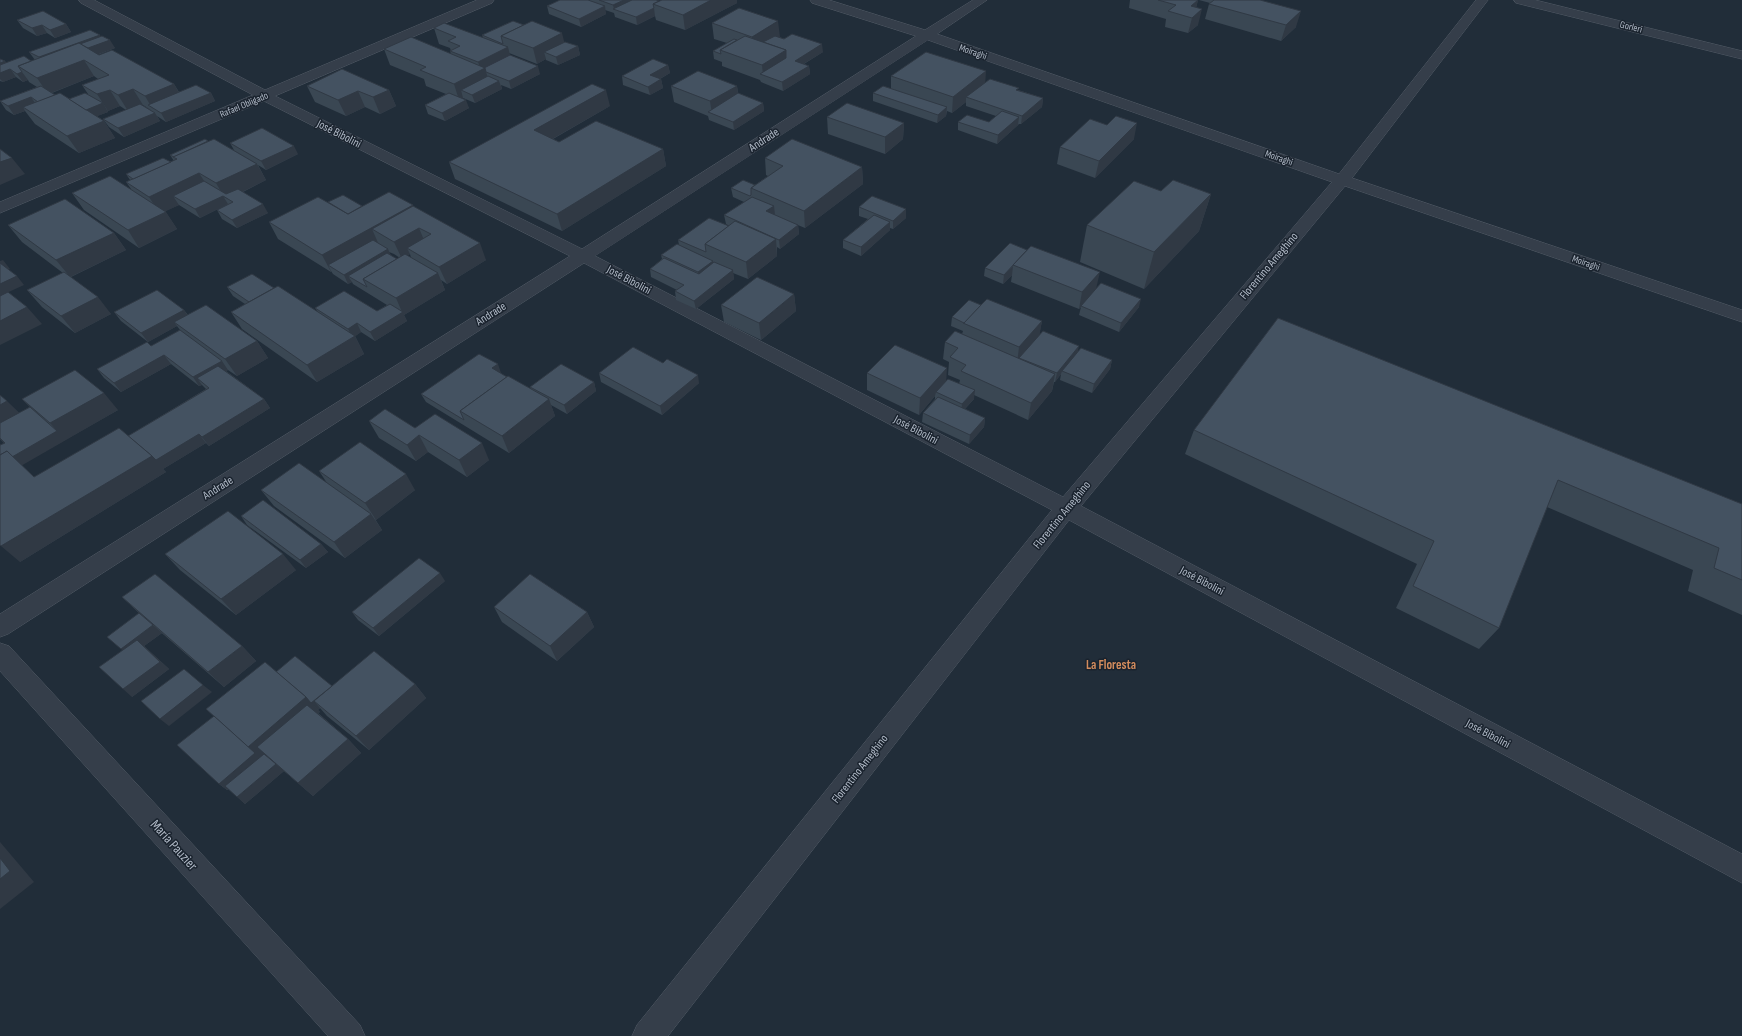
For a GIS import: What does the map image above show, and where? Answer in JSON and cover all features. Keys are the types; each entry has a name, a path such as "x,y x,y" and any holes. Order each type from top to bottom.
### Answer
{"street":[{"name":"José Bibolini","path":"85,0 265,96 583,256 1066,508 1742,869"},
{"name":"Rafael Obligado","path":"0,208 488,0"},
{"name":"Moiraghi","path":"816,0 926,36 1742,316"},
{"name":"Andrade","path":"0,627 583,256 981,0"},
{"name":"Florentino Ameghino","path":"648,1036 1066,508 1342,180 1482,0"},
{"name":"Gorleri","path":"1520,0 1742,55"},
{"name":"María Pauzier","path":"0,654 349,1036"}],"building":[{"path":"560,0 588,0 605,6 579,19 547,6"},
{"path":"599,0 624,0 613,5"},
{"path":"632,0 659,1 653,4 654,8 636,17 613,9"},
{"path":"662,0 711,0 683,15 653,4"},
{"path":"1158,0 1198,0 1191,6 1202,9 1192,18 1168,11 1176,5"},
{"path":"1214,0 1260,0 1301,11 1286,25 1209,4"},
{"path":"739,8 778,21 752,37 712,23"},
{"path":"43,11 66,24 50,30 42,25 32,28 17,20"},
{"path":"513,21 524,25 501,36 503,44 482,35"},
{"path":"532,21 562,33 533,48 501,36"},
{"path":"444,23 508,47 478,62 450,51 460,46 448,41 456,37 434,28"},
{"path":"90,30 100,35 39,57 29,52"},
{"path":"792,34 822,44 795,61 809,66 782,82 760,74 786,58 786,50 763,42 775,36 784,39"},
{"path":"102,36 110,40 88,48 80,44"},
{"path":"745,36 786,50 762,65 720,50"},
{"path":"411,37 485,68 454,84 420,70 426,67 384,49"},
{"path":"734,39 737,40 720,50 721,54 713,51"},
{"path":"565,42 578,46 556,57 544,52"},
{"path":"79,43 99,55 112,50 174,84 145,96 133,89 118,95 110,90 97,94 82,85 109,75 84,60 37,78 18,66"},
{"path":"926,52 986,71 953,97 891,76"},
{"path":"510,55 538,66 509,81 486,72 484,68"},
{"path":"24,56 31,61 18,66 22,72 17,74 10,69 0,73 0,65"},
{"path":"653,59 668,65 650,75 661,79 648,87 622,76"},
{"path":"342,69 389,90 373,97 358,91 338,100 307,86"},
{"path":"698,71 737,86 710,101 671,86"},
{"path":"488,76 499,81 472,95 461,90"},
{"path":"990,79 1019,88 1016,90 1043,98 1022,116 966,97"},
{"path":"592,84 606,90 534,130 559,142 596,121 663,149 557,214 449,162"},
{"path":"196,85 211,93 161,113 148,105"},
{"path":"41,86 55,95 38,102 31,97 8,106 0,101"},
{"path":"883,86 947,107 938,115 873,93"},
{"path":"60,93 104,121 67,136 23,107"},
{"path":"85,93 103,103 86,110 69,99"},
{"path":"449,93 466,100 442,113 425,105"},
{"path":"738,93 763,103 733,122 708,112"},
{"path":"847,103 904,123 885,137 827,117"},
{"path":"140,104 155,113 118,128 103,119"},
{"path":"1002,111 1019,117 998,135 958,122 967,115 989,122"},
{"path":"1116,116 1137,123 1099,161 1060,147 1090,119 1107,125"},
{"path":"262,128 294,146 261,161 230,143"},
{"path":"205,139 208,141 174,157 170,155"},
{"path":"214,139 257,164 216,183 199,173 149,197 126,182 177,159 173,157"},
{"path":"792,139 862,167 804,211 751,188 783,166 765,158"},
{"path":"0,149 12,158 0,162"},
{"path":"163,158 171,162 133,179 126,174"},
{"path":"110,176 166,212 128,230 72,193"},
{"path":"743,180 755,185 751,188 750,196 731,188"},
{"path":"1173,180 1211,194 1154,252 1087,225 1134,181 1161,191"},
{"path":"204,181 226,194 238,189 263,204 232,220 217,210 233,202 223,196 195,209 173,196"},
{"path":"389,192 413,205 322,255 269,222 318,197 348,214"},
{"path":"343,195 362,206 348,214 328,202"},
{"path":"872,196 906,209 893,221 859,207"},
{"path":"752,197 774,206 766,211 798,225 779,240 724,215"},
{"path":"65,199 114,233 56,260 8,225"},
{"path":"413,206 480,243 439,267 407,248 431,234 419,228 394,242 372,229"},
{"path":"874,215 890,222 861,247 843,240"},
{"path":"709,218 729,226 705,244 706,252 678,240"},
{"path":"735,221 776,239 746,262 705,244"},
{"path":"373,240 388,249 344,275 328,265"},
{"path":"1010,243 1027,250 1004,275 985,268"},
{"path":"677,244 713,261 698,272 661,255"},
{"path":"1031,246 1100,272 1082,292 1013,265"},
{"path":"387,253 397,259 363,279 367,287 348,276"},
{"path":"405,254 438,273 396,298 363,279"},
{"path":"664,258 699,274 714,262 733,270 694,301 675,291 684,285 650,269"},
{"path":"0,263 17,276 0,284"},
{"path":"64,272 98,297 61,316 27,290"},
{"path":"252,274 274,288 249,302 227,287"},
{"path":"757,277 794,294 759,323 721,305"},
{"path":"1101,283 1141,299 1121,323 1081,306"},
{"path":"278,286 355,336 307,365 231,312"},
{"path":"157,290 184,310 141,333 114,312"},
{"path":"344,291 377,311 390,304 403,312 370,332 357,323 348,329 315,308"},
{"path":"8,292 27,307 0,321 0,296"},
{"path":"987,299 1042,321 1019,347 963,323"},
{"path":"969,300 981,305 964,323 952,317"},
{"path":"206,305 257,341 225,359 174,322"},
{"path":"1278,318 1742,504 1742,580 1714,568 1719,548 1558,480 1499,628 1413,586 1434,541 1194,430"},
{"path":"180,330 222,361 193,377 164,355 114,383 97,369 147,342 151,346"},
{"path":"955,331 1055,374 1031,403 961,371 966,365 950,357 958,348 945,342"},
{"path":"1043,331 1079,346 1057,373 1019,358"},
{"path":"895,345 947,368 920,398 867,373"},
{"path":"633,347 663,363 667,359 698,375 660,406 599,373"},
{"path":"1081,348 1112,360 1094,384 1062,371"},
{"path":"479,354 498,364 492,368 507,377 460,411 464,420 421,394"},
{"path":"561,364 594,382 564,405 530,387"},
{"path":"218,366 264,399 202,437 199,434 156,460 128,436 209,388 197,378"},
{"path":"75,370 104,393 50,423 22,399"},
{"path":"508,376 549,399 502,436 460,411"},
{"path":"948,379 975,390 962,404 936,392"},
{"path":"0,395 7,401 0,405"},
{"path":"938,397 985,418 970,435 923,413"},
{"path":"30,407 57,431 12,457 7,451 0,455 0,445 5,443 0,438 0,423"},
{"path":"385,409 415,428 435,414 482,443 459,460 419,435 407,445 369,421"},
{"path":"119,428 152,456 1,546 0,545 0,455 7,451 34,477"},
{"path":"360,442 406,474 365,503 319,471"},
{"path":"299,463 371,514 334,542 261,490"},
{"path":"263,500 321,544 300,560 241,516"},
{"path":"228,511 283,554 221,599 165,554"},
{"path":"419,558 440,573 373,628 352,612"},
{"path":"155,574 242,646 208,672 122,597"},
{"path":"530,574 587,612 550,646 494,607"},
{"path":"139,613 153,625 121,649 107,637"},
{"path":"137,640 160,662 123,689 99,667"},
{"path":"374,651 415,684 356,736 314,701"},
{"path":"295,656 332,686 311,703 276,672"},
{"path":"265,662 306,697 248,747 206,709"},
{"path":"184,669 203,685 160,719 141,701"},
{"path":"307,705 348,739 298,783 257,747"},
{"path":"214,716 255,753 219,784 177,745"},
{"path":"264,754 276,764 237,797 225,786"},
{"path":"0,858 10,871 0,879"}],"district":[{"name":"La Floresta","path":"1111,665"}]}
